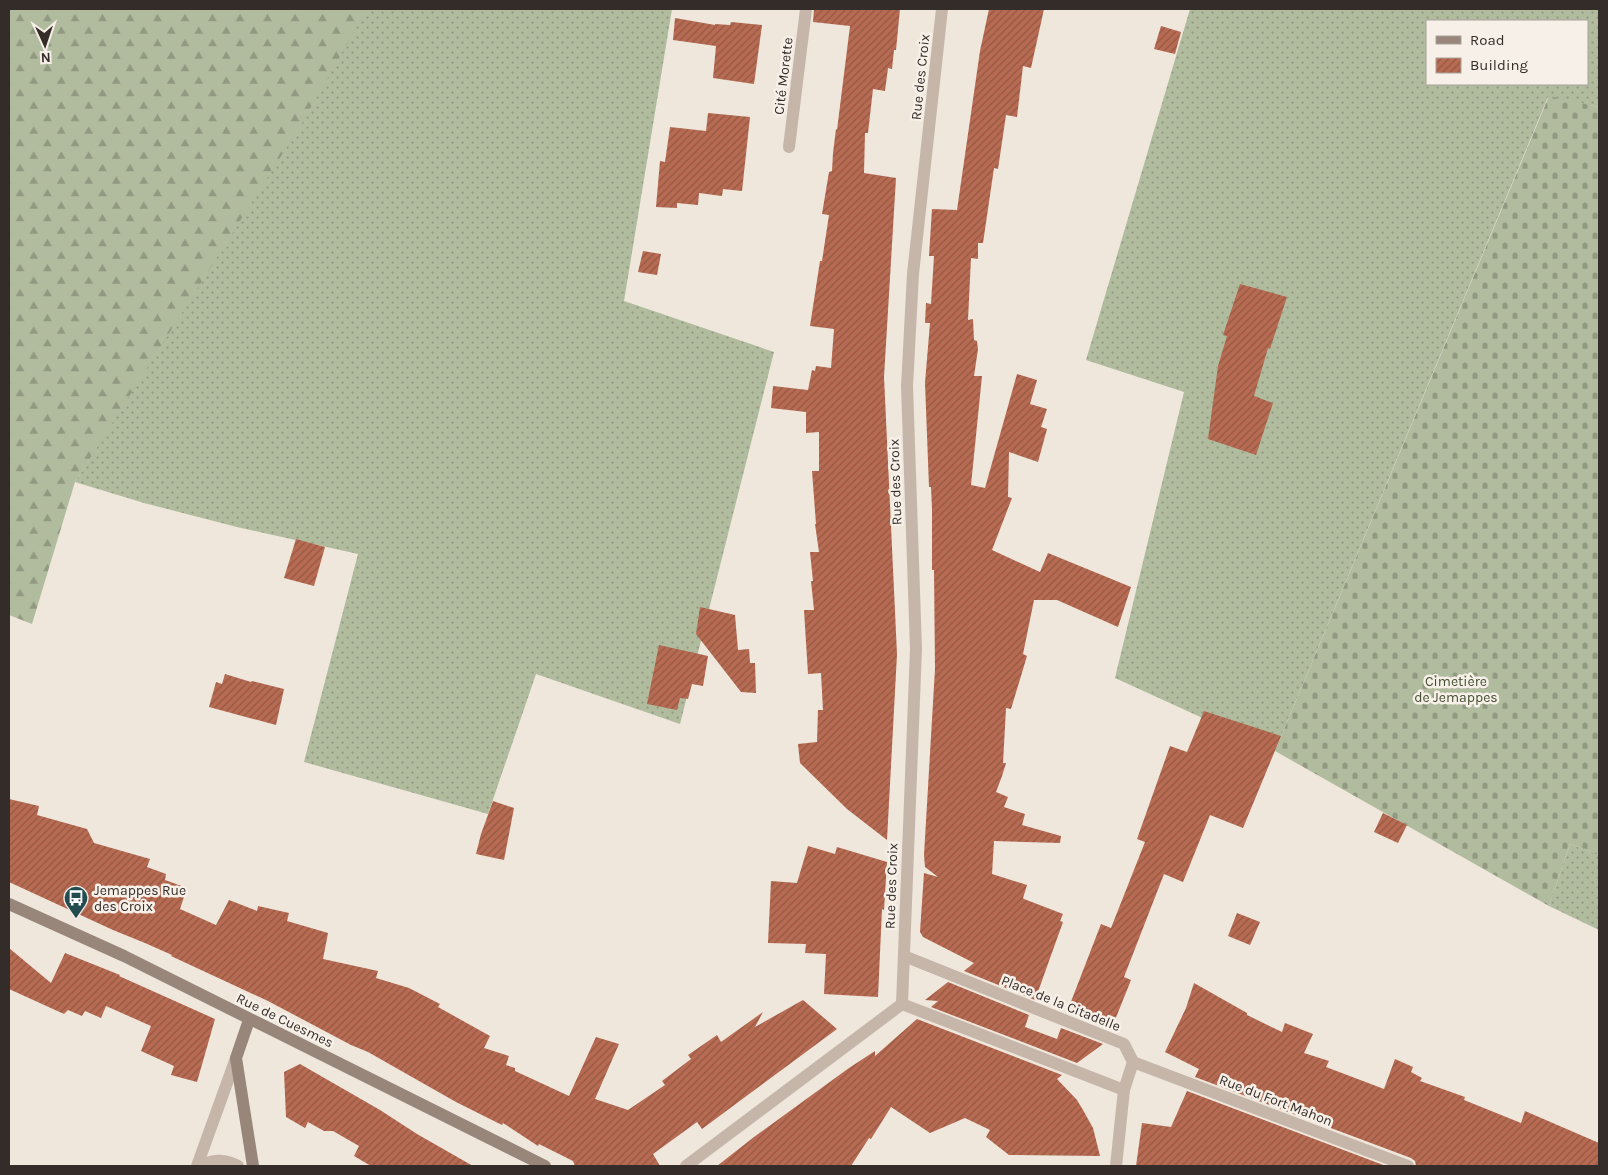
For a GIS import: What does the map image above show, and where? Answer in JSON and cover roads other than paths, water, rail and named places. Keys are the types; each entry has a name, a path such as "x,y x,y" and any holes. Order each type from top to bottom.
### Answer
{"street":[{"name":"Cité Morette","path":"789,147 806,9"},
{"name":"Rue des Croix","path":"904,956 916,649 907,386 913,274 942,9"},
{"name":"Rue de Cuesmes","path":"9,904 124,956 249,1020 546,1166"},
{"path":"902,1004 904,956"},
{"name":"Place de la Citadelle","path":"904,956 1124,1044 1133,1062"},
{"path":"902,1004 1124,1090"},
{"path":"686,1166 902,1004"},
{"path":"197,1166 249,1020"},
{"path":"236,1058 254,1166"},
{"path":"1116,1166 1124,1090 1133,1062"},
{"name":"Rue du Fort Mahon","path":"1133,1062 1408,1166"},
{"path":"202,1166 206,1162 219,1160 238,1166"}],"place":[{"name":"Jemappes Rue des Croix","path":"76,919"}],"park label":[{"name":"Cimetière de Jemappes","path":"1456,690"}]}
